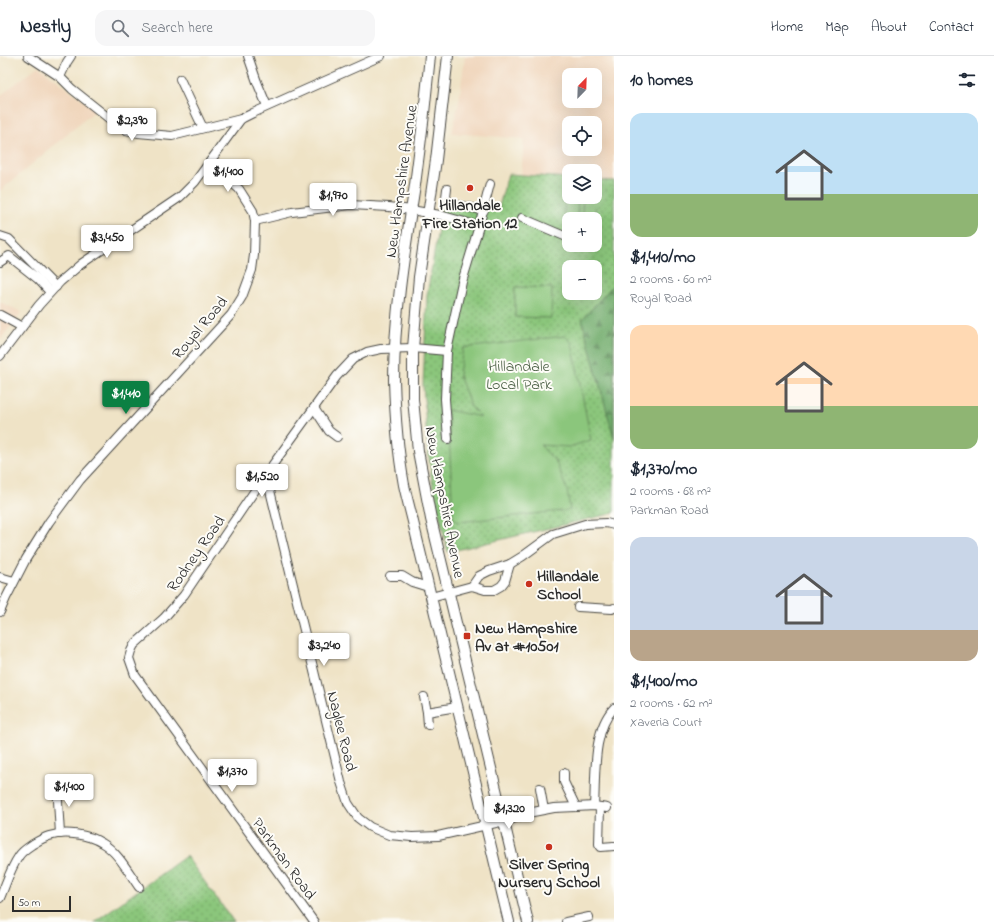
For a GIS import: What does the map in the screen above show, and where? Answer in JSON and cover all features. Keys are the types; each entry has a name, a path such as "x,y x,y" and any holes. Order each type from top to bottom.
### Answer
{"main road":[{"name":"New Hampshire Avenue","path":"430,56 426,99 399,300 394,380 396,414 404,485 508,922"},
{"name":"New Hampshire Avenue","path":"448,56 436,160 419,277 414,348 413,399 418,451 430,519 528,922"}],"street":[{"path":"28,56 60,77 72,89 126,130 138,133 172,136 241,119 381,56"},
{"path":"60,77 66,62 71,56"},
{"path":"248,56 267,106"},
{"path":"180,79 203,128"},
{"path":"0,356 39,305 81,264 180,197 195,182 241,119"},
{"name":"Royal Road","path":"0,612 26,559 49,522 80,480 230,315 242,297 252,270 254,255 253,211 239,189 209,163"},
{"path":"448,439 445,399 448,351 462,282 484,210 490,184"},
{"path":"447,189 446,197 450,204 484,210"},
{"path":"254,220 292,212 351,204 389,207 443,215 479,226"},
{"path":"522,218 562,235"},
{"path":"0,236 9,239 53,290"},
{"path":"0,262 9,256 38,280 53,290"},
{"path":"0,315 22,327"},
{"name":"Rodney Road","path":"135,675 129,658 134,645 164,618 184,595 266,474 337,376 352,359 367,352 381,349 414,348 448,351"},
{"path":"314,408 329,431 337,437"},
{"name":"Naglee Road","path":"266,474 341,782 348,803 358,818 370,827 390,835 412,837 438,836 544,810 576,807 600,807"},
{"path":"472,586 479,576 510,564 553,534 585,524 606,523 614,525"},
{"path":"390,576 402,576 429,592 448,592 472,586 485,590 494,590 501,586 505,581 510,564"},
{"path":"0,577 14,581"},
{"path":"578,607 614,608"},
{"name":"Parkman Road","path":"135,675 314,922"},
{"path":"424,697 428,725"},
{"path":"427,712 457,707"},
{"path":"614,708 610,712 598,739 600,844 601,848 614,846"},
{"path":"564,773 564,782 576,807"},
{"path":"57,784 60,834"},
{"path":"540,788 544,810"},
{"path":"0,898 12,868 24,850 42,839 68,833 90,837 103,843 114,853 140,887"},
{"path":"566,922 588,917"}],"shaded area":[{"path":"465,56 614,56 614,181 602,180 602,164 562,164 562,178 521,175 524,139 452,133 459,102"},
{"path":"38,66 96,110 0,191 0,96"},
{"path":"0,302 22,312 0,340"}],"green space":[{"name":"Hillandale Local Park","path":"508,174 562,178 562,204 602,204 602,180 614,181 614,513 448,552 433,489 427,441 423,385 427,295 443,200 498,210"},
{"path":"564,204 578,204 577,212 564,212"},
{"path":"583,204 595,204 595,212 582,212"},
{"path":"614,284 614,438 582,320 600,300 602,300 602,298"},
{"path":"515,287 552,288 551,318 515,317"},
{"path":"565,336 572,343 591,440 569,447 540,445 556,462 567,490 570,510 458,522 453,518 448,410 481,417 471,407 459,375 463,348"},
{"path":"186,856 234,922 94,922"}],"place":[{"name":"Hillandale Fire Station 12","path":"470,188"},
{"name":"Hillandale School","path":"529,584"},
{"name":"New Hampshire Av at #10501","path":"467,636"},
{"name":"Silver Spring Nursery School","path":"549,847"}]}
